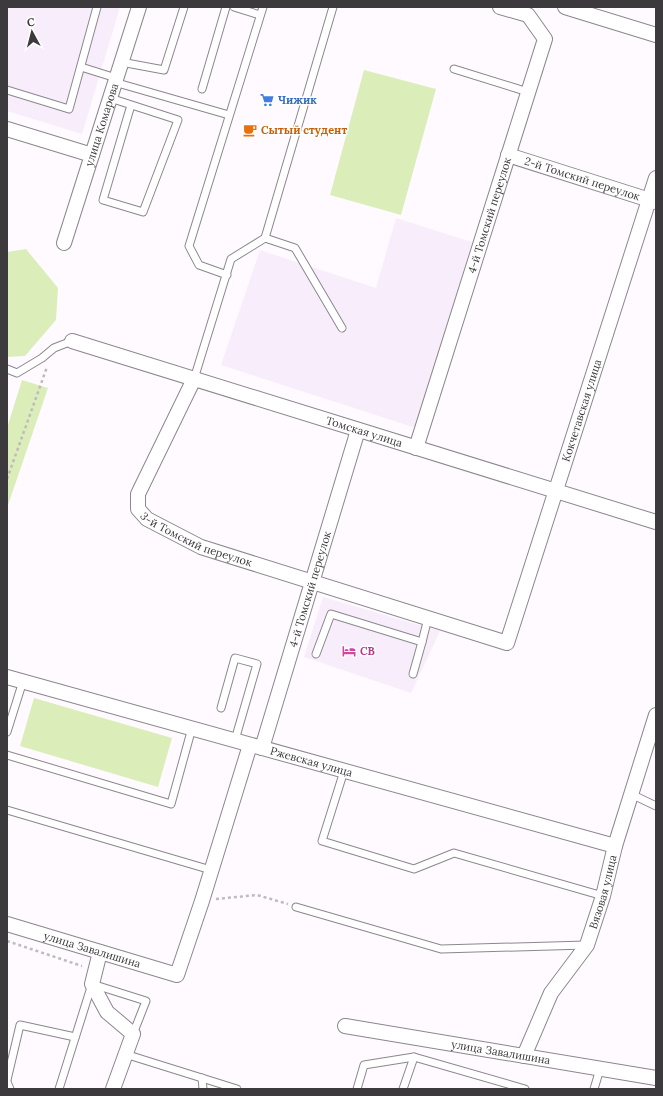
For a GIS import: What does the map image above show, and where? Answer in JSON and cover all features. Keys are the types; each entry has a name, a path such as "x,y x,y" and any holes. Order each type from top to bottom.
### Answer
{"street":[{"name":"улица Комарова","path":"64,243 138,7"},
{"name":"4-й Томский переулок","path":"416,448 545,39 528,16 500,7"},
{"path":"565,7 656,35"},
{"path":"7,129 92,155"},
{"name":"2-й Томский переулок","path":"508,155 653,201"},
{"name":"Кокчетавская улица","path":"507,643 653,201 656,178"},
{"name":"Томская улица","path":"72,341 656,522"},
{"name":"3-й Томский переулок","path":"194,379 138,494 138,510 147,519 201,547 507,643"},
{"name":"4-й Томский переулок","path":"177,975 211,870 256,746 312,582 358,430"},
{"name":"Ржевская улица","path":"7,677 615,846"},
{"name":"Вязовая улица","path":"524,1056 551,993 587,945 603,896 615,846 656,715"},
{"name":"улица Завалишина","path":"7,924 177,975"},
{"path":"100,952 93,977 107,1012 133,1034 113,1089"},
{"name":"улица Завалишина","path":"345,1026 656,1078"}],"lane":[{"path":"7,90 69,109 97,7"},
{"path":"121,62 164,70 184,7"},
{"path":"202,89 226,7"},
{"path":"234,7 260,15"},
{"path":"226,275 199,265 189,246 263,7"},
{"path":"333,7 265,238 295,248 342,328"},
{"path":"81,67 115,80 229,115"},
{"path":"454,69 528,92"},
{"path":"110,98 178,120 144,212 104,200 131,105"},
{"name":"3-й Томский переулок","path":"194,379 231,259 265,238"},
{"path":"7,369 17,373 42,358 54,348 72,341"},
{"path":"316,654 330,614 422,642"},
{"path":"413,674 428,618"},
{"path":"221,708 235,658 257,664 235,740"},
{"path":"7,732 23,681"},
{"path":"7,756 170,804 192,728"},
{"path":"344,771 322,841 414,869 454,853 603,896"},
{"path":"632,794 656,806"},
{"path":"7,810 211,870"},
{"path":"296,907 441,949 587,945"},
{"path":"59,1089 93,977 146,1001 133,1034"},
{"path":"10,1089 7,1081 20,1025 75,1037"},
{"path":"125,1054 237,1089"},
{"path":"403,1089 414,1057"},
{"path":"357,1089 364,1065 414,1057 524,1089"},
{"path":"594,1089 600,1069"},
{"path":"202,1078 203,1089"}],"path":[{"path":"7,480 54,348"},
{"path":"202,901 257,895 296,907"},
{"path":"7,941 93,977"}],"shaded area":[{"path":"7,7 120,7 82,134 7,111"},
{"path":"396,218 472,242 416,428 221,365 260,250 376,288"},
{"path":"323,597 440,631 411,693 304,657"}],"green space":[{"path":"364,70 436,89 401,215 330,195"},
{"path":"26,249 58,288 56,320 25,356 7,357 7,252"},
{"path":"22,380 48,388 7,508 7,428"},
{"path":"34,698 172,738 158,787 20,746"}],"place":[{"name":"Чижик","path":"267,100"},
{"name":"Сытый студент","path":"250,130"},
{"name":"СВ","path":"349,651"}]}
